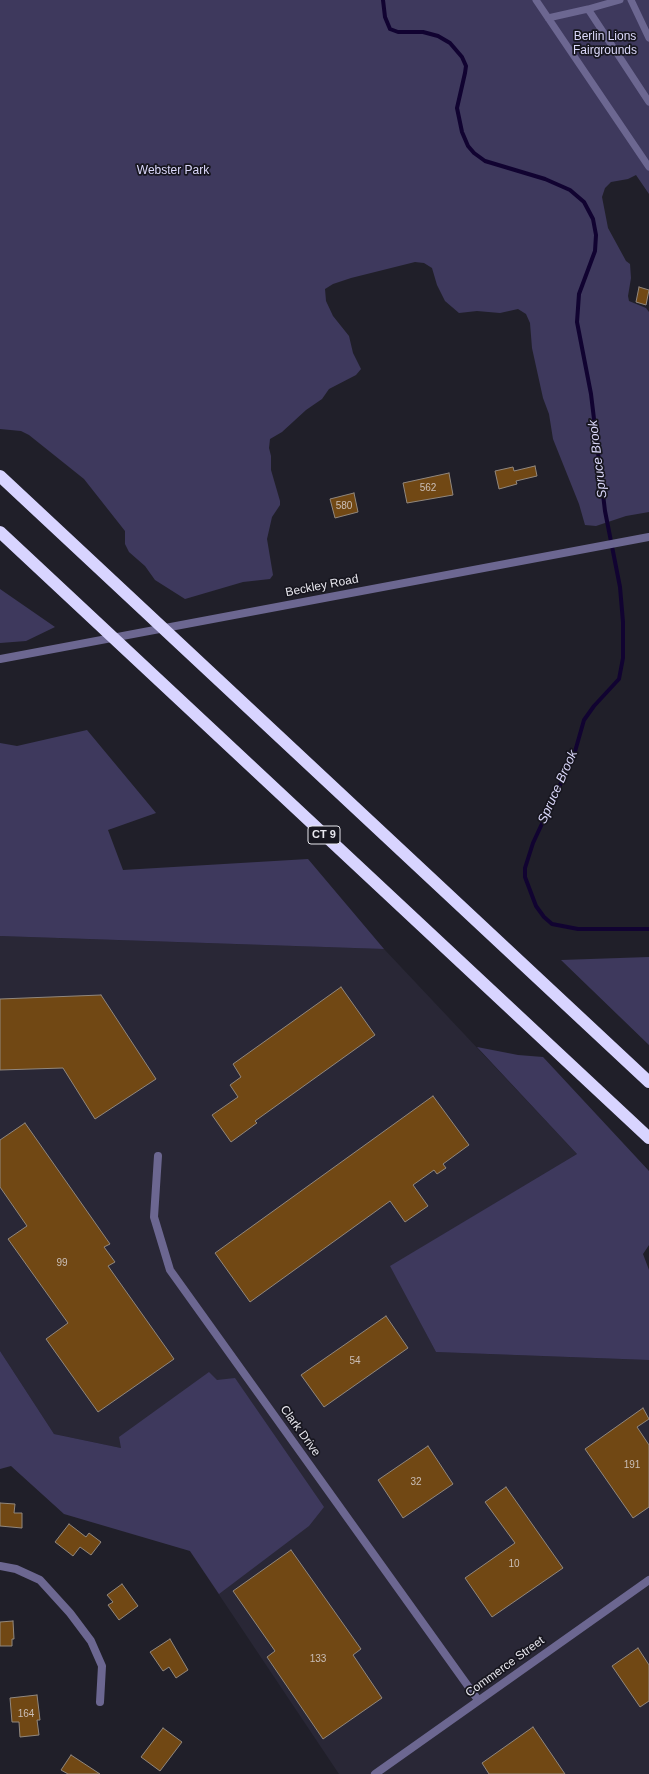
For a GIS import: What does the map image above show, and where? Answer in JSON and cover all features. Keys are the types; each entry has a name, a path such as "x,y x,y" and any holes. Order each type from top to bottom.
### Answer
{"highway":[{"path":"0,476 649,1082"},
{"name":"CT 9","path":"0,532 649,1138"}],"street":[{"name":"Beckley Road","path":"0,658 69,647 649,537"},
{"name":"Clark Drive","path":"158,1156 154,1217 170,1270 478,1700"},
{"path":"0,1566 16,1569 40,1580 70,1613 91,1641 102,1666 100,1702"},
{"name":"Commerce Street","path":"375,1774 649,1580"}],"lane":[{"path":"536,0 649,167"},
{"path":"548,18 620,0"},
{"path":"631,0 649,38"},
{"path":"588,9 649,102"}],"shaded area":[{"path":"0,936 384,949 577,1154 391,1266 436,1352 649,1360 649,1774 339,1774 121,1448 54,1434 0,1351"}],"green space":[{"path":"0,0 649,0 649,194 636,175 628,179 611,182 605,188 602,197 608,228 626,261 630,264 631,278 628,296 629,301 646,308 649,312 649,512 626,516 596,526 585,525 579,504 553,439 549,414 543,398 532,348 530,323 526,314 518,309 500,313 477,311 459,313 445,301 437,285 432,268 424,263 415,262 351,278 333,284 325,289 326,301 333,316 349,336 353,353 361,369 356,375 329,389 322,399 306,410 282,432 270,439 269,448 271,456 271,470 280,505 272,517 267,539 273,575 270,579 243,582 185,599 155,580 145,566 129,552 125,544 125,531 84,479 29,435 21,431 0,429"},
{"path":"0,589 55,627 26,641 0,643"},
{"path":"87,730 156,813 108,830 123,870 308,859 384,949 0,936 0,743 17,746"},
{"path":"649,957 649,1045 561,960"},
{"path":"477,1047 518,1055 543,1057 649,1171 649,1245 643,1254 649,1270 649,1360 436,1352 390,1266 577,1154"},
{"path":"0,1351 54,1434 121,1448 119,1437 209,1372 217,1380 235,1378 324,1507 309,1526 219,1594 190,1551 64,1514 11,1466 0,1469"}],"building":[{"path":"639,287 649,290 646,305 636,302"},
{"path":"535,466 537,476 516,481 517,484 499,489 495,471 513,467 514,471"},
{"path":"449,473 453,495 407,503 403,483"},
{"path":"354,493 358,512 335,518 330,499"},
{"path":"341,987 375,1035 255,1121 257,1123 231,1142 212,1115 238,1097 230,1085 241,1077 233,1064"},
{"path":"101,995 156,1079 95,1119 63,1068 0,1070 0,999"},
{"path":"433,1096 469,1145 443,1164 446,1168 437,1174 434,1170 413,1185 428,1206 405,1222 390,1201 250,1302 215,1253"},
{"path":"25,1123 110,1244 104,1247 115,1262 108,1266 174,1359 98,1412 46,1339 68,1323 8,1239 27,1226 0,1187 0,1140"},
{"path":"386,1316 408,1348 324,1407 301,1375"},
{"path":"643,1408 649,1419 637,1427 649,1445 649,1507 633,1518 585,1449"},
{"path":"428,1446 453,1484 403,1518 378,1480"},
{"path":"506,1487 563,1568 492,1617 465,1578 515,1543 485,1502"},
{"path":"0,1503 15,1504 14,1513 22,1513 22,1528 0,1526"},
{"path":"69,1524 86,1537 89,1533 101,1542 91,1555 80,1547 73,1556 55,1542"},
{"path":"291,1550 361,1649 353,1655 382,1698 323,1739 267,1657 275,1651 233,1591"},
{"path":"122,1584 138,1606 119,1620 108,1605 113,1602 107,1595"},
{"path":"13,1621 14,1639 12,1639 12,1646 0,1646 0,1622"},
{"path":"170,1639 188,1670 176,1678 169,1667 163,1671 150,1652"},
{"path":"638,1648 649,1665 649,1701 640,1707 612,1666"},
{"path":"37,1695 40,1720 37,1720 39,1735 20,1737 19,1722 12,1722 10,1698"},
{"path":"533,1727 565,1774 489,1774 482,1763"},
{"path":"163,1728 182,1742 160,1771 141,1757"},
{"path":"71,1755 100,1774 68,1774 61,1770"}],"waterway":[{"name":"Spruce Brook","path":"383,0 385,17 390,29 398,32 423,32 438,36 450,43 462,57 466,66 457,108 462,132 468,146 474,153 485,161 545,179 570,190 584,202 593,219 596,235 595,251 579,294 577,322 591,394 605,511 620,587 623,622 623,658 619,679 594,706 584,720 574,755 533,843 525,868 525,877 536,906 544,917 552,924 578,929 649,929"}],"park label":[{"name":"Berlin Lions Fairgrounds","path":"605,44"},
{"name":"Webster Park","path":"173,171"}]}
